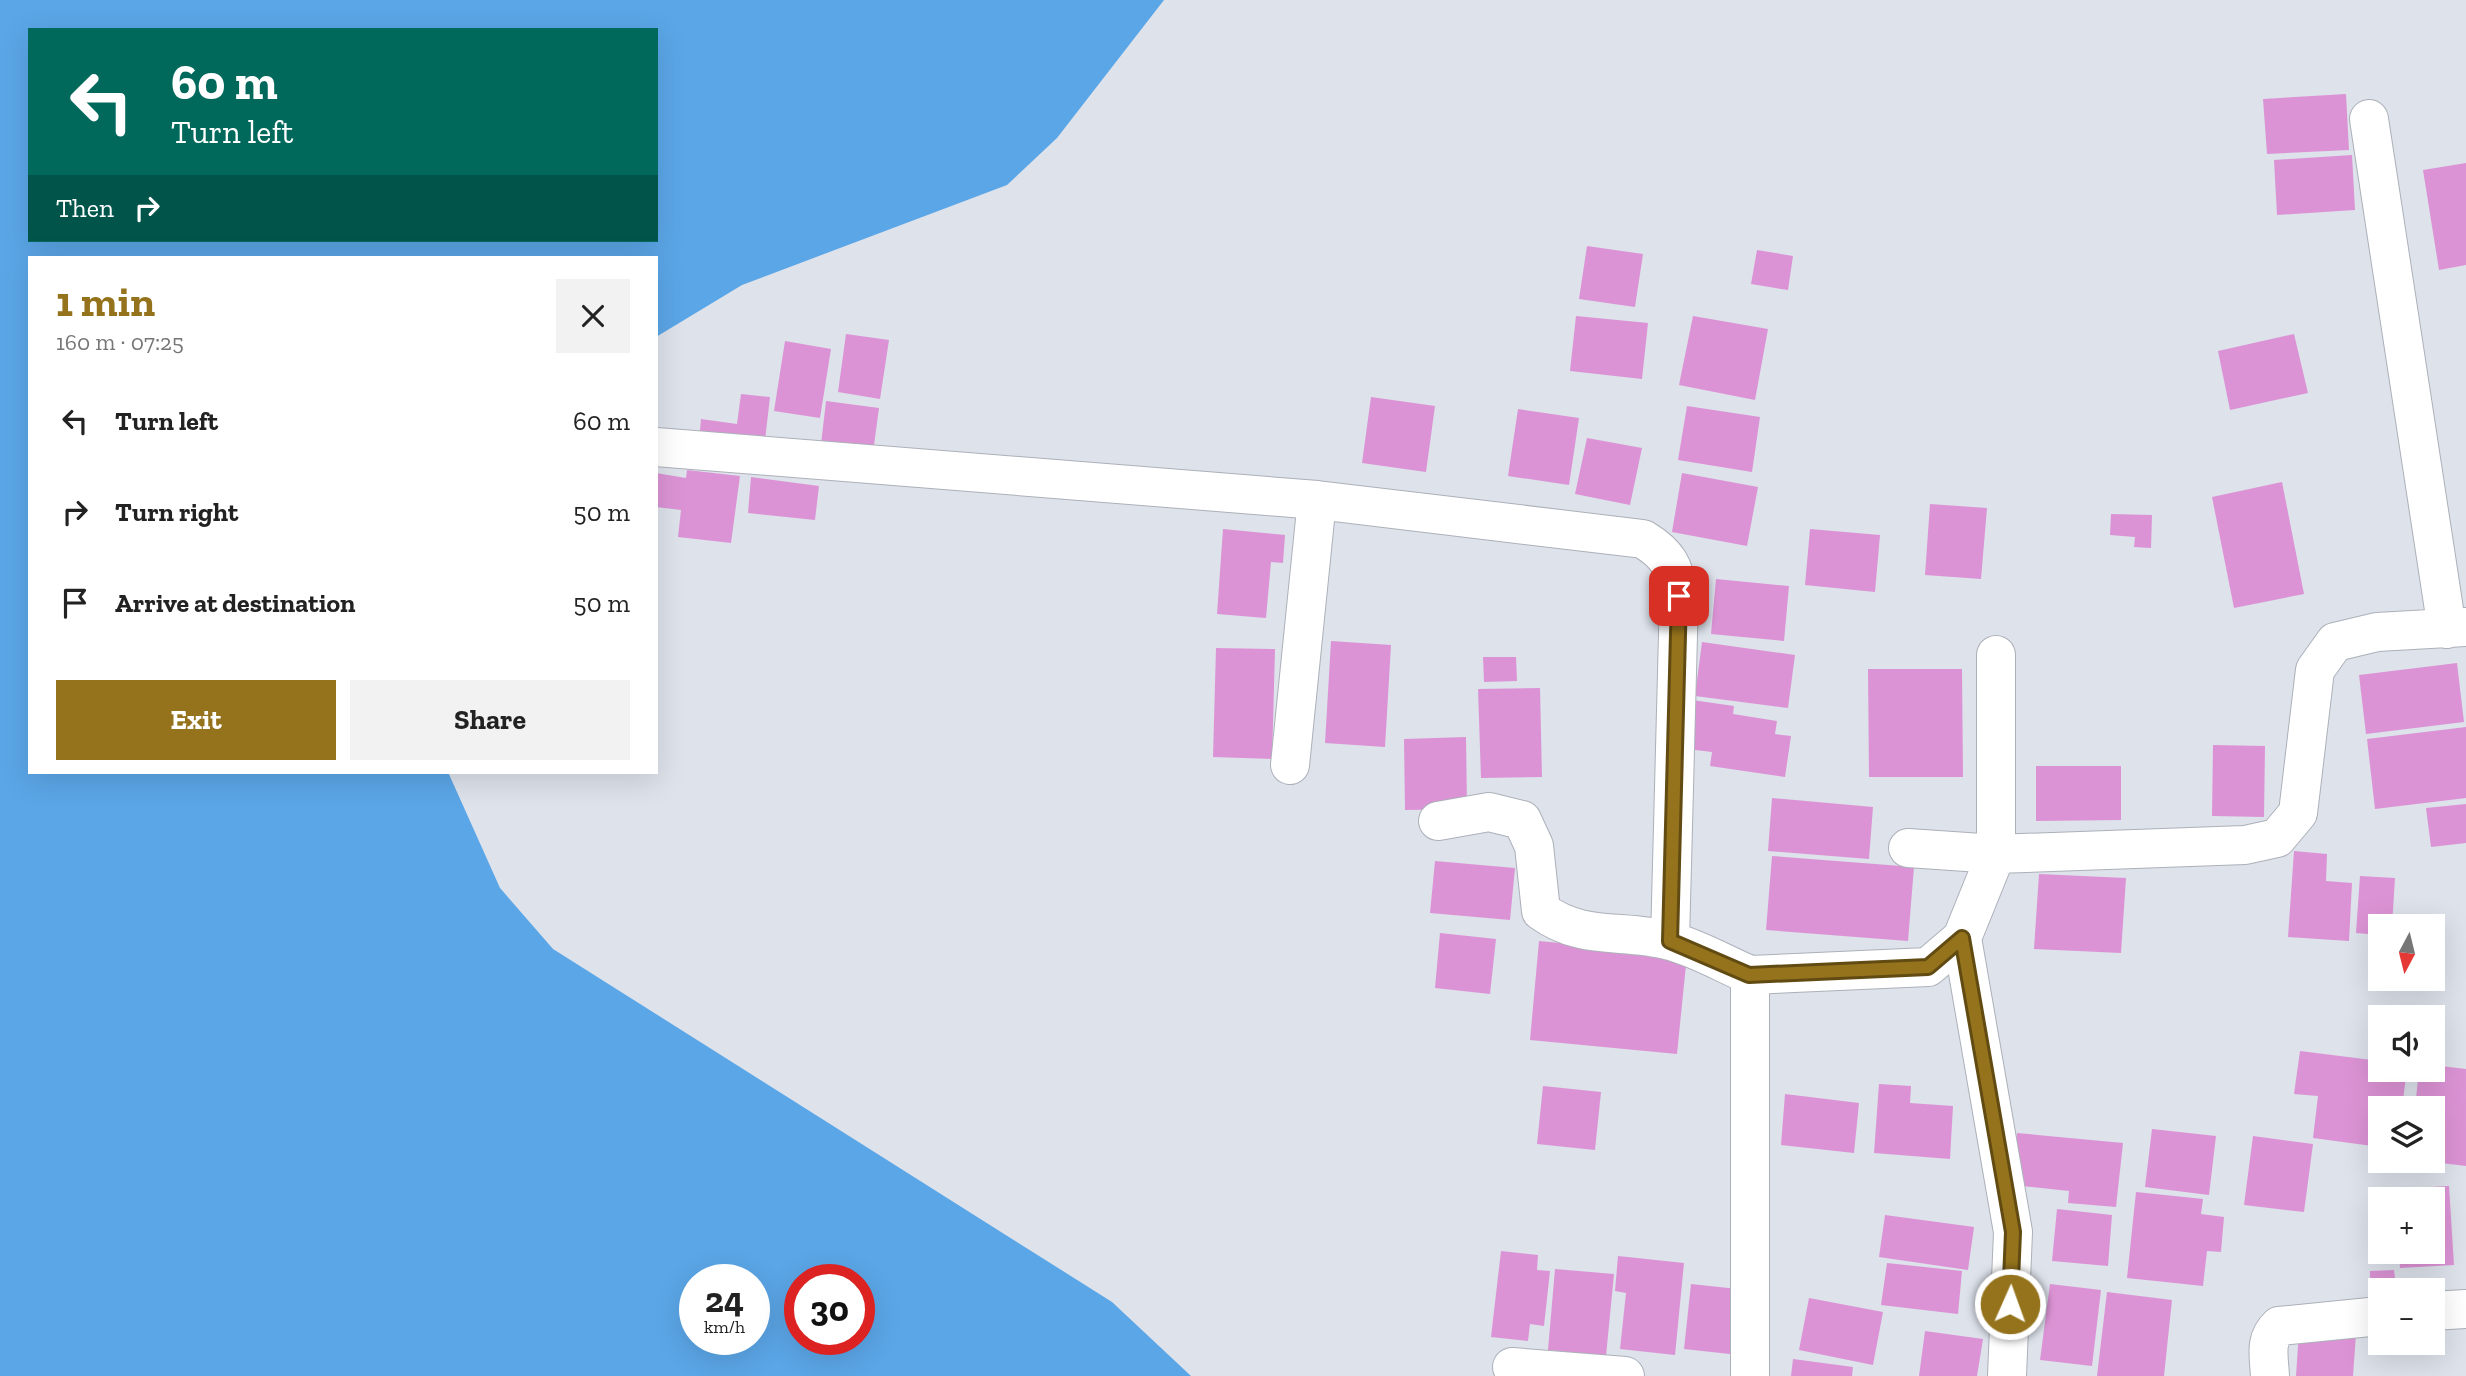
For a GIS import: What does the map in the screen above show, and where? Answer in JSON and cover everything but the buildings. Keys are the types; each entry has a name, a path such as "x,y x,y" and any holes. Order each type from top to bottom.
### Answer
{"street":[{"path":"1908,848 1996,854 2245,845 2277,838 2298,813 2315,670 2335,642 2377,632 2456,628 2369,118"},
{"path":"658,447 1317,500 1643,539 1663,551 1675,568 1679,596 1670,941"},
{"path":"1290,765 1317,500"},
{"path":"1438,821 1489,812 1522,820 1534,846 1541,911 1560,925 1585,932 1670,941 1749,975 1928,967 1962,938 1996,854 1996,655"},
{"path":"1962,938 2013,1232 2007,1376"},
{"path":"1749,975 1750,1376"},
{"path":"2445,1310 2466,1309"},
{"path":"2270,1376 2270,1334 2279,1326 2368,1317"},
{"path":"1512,1367 1625,1376"}],"water":[{"path":"0,0 1164,0 1057,138 1007,185 742,285 658,336 658,256 28,256 28,774 449,774 500,888 553,949 1112,1302 1191,1376 0,1376"}],"route":[{"path":"1679,596 1670,941 1749,975 1928,967 1962,938 2013,1232 2010,1304"}]}
